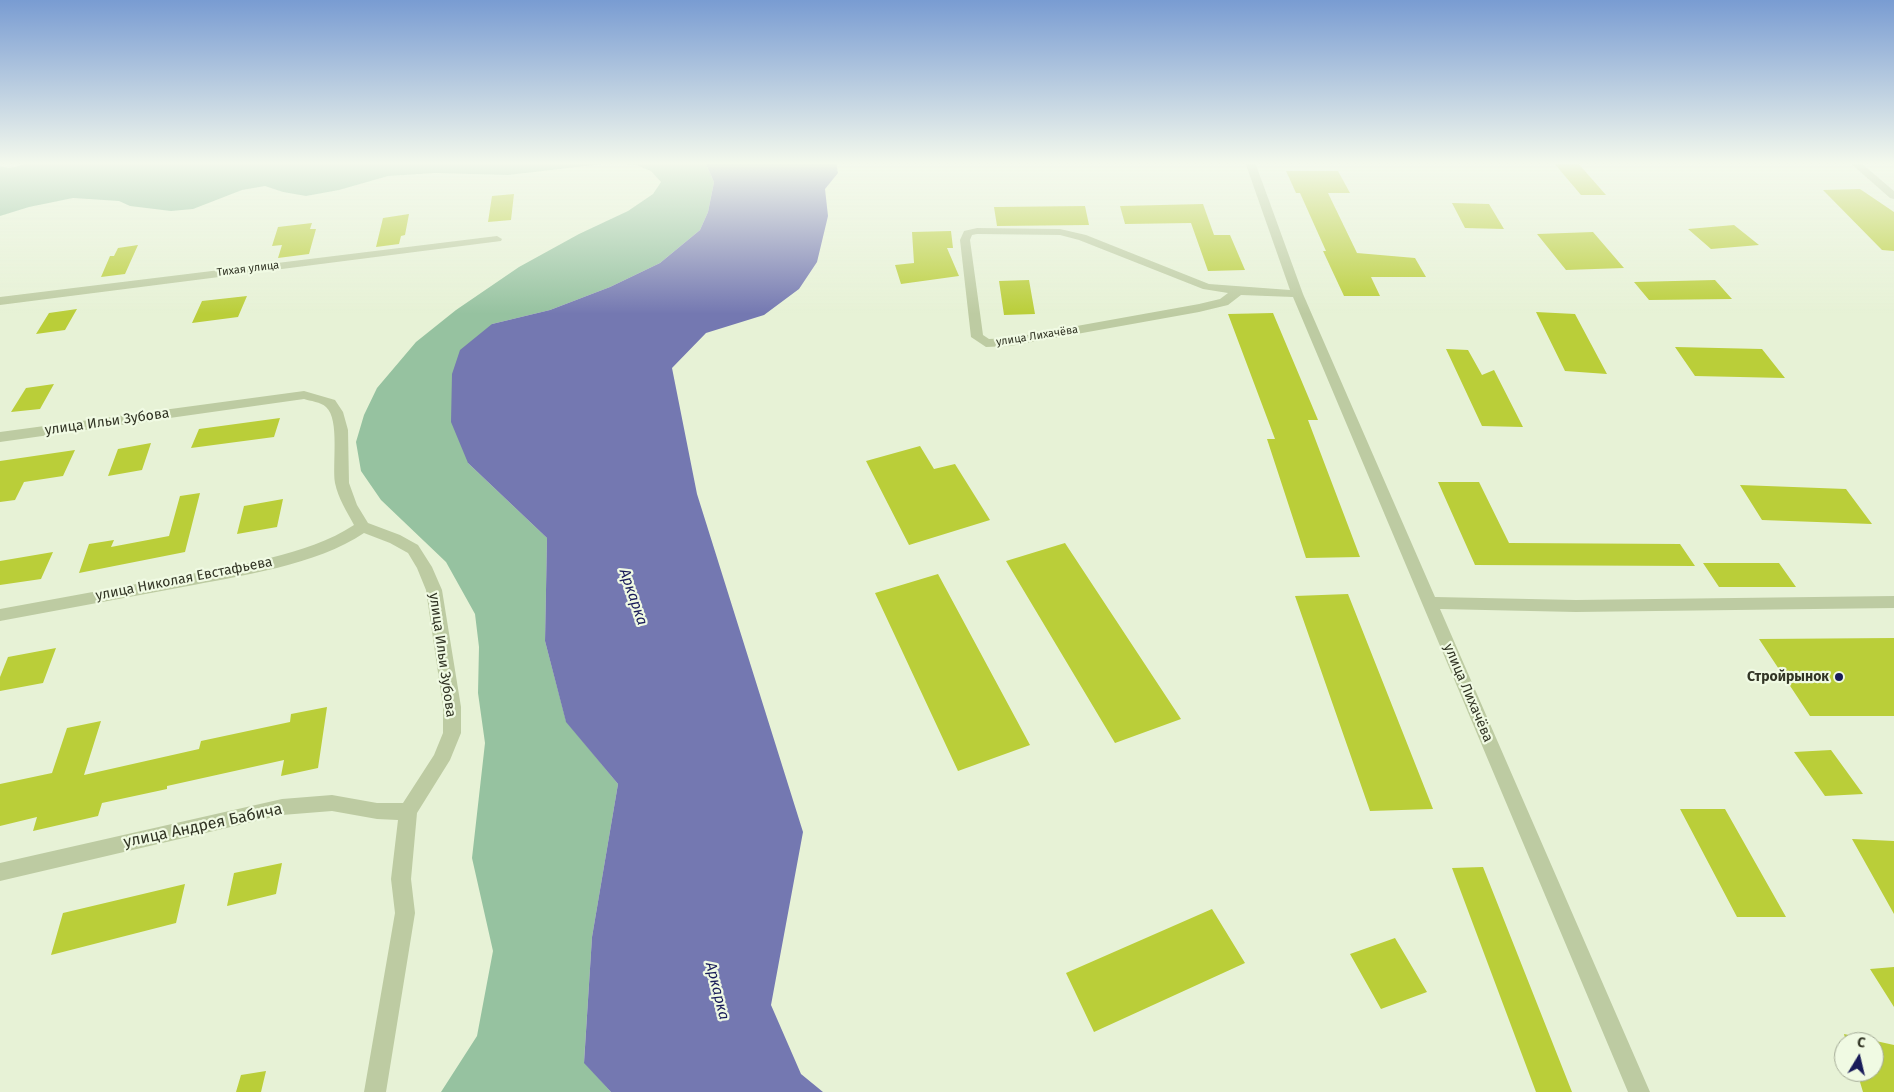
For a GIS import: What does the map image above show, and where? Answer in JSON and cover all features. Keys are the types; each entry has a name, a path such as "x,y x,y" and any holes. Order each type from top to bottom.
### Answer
{"street":[{"name":"улица Лихачёва","path":"1268,213 1297,294 1639,1092"},
{"name":"улица Лихачёва","path":"1238,291 1224,302 1199,308 1010,342 986,343 977,337 965,240 968,233 977,231 1060,232 1082,237 1206,287 1238,291 1297,294"},
{"name":"Тихая улица","path":"0,301 496,239"},
{"name":"улица Ильи Зубова","path":"0,437 304,395 330,403 336,412 341,430 342,483 350,506 363,527 395,539 413,549 424,567 434,590 452,707 452,733 442,760 422,787 408,812 401,879 405,913 375,1092"},
{"name":"улица Николая Евстафьева","path":"0,615 231,572 300,555 344,540 363,527"},
{"path":"1430,603 1576,606 1894,602"},
{"name":"улица Андрея Бабича","path":"0,872 282,807 332,803 377,811 408,812"}],"green space":[{"path":"624,213 708,213 700,230 660,263 610,287 550,310 492,324 468,463 547,538 545,641 566,721 618,784 592,937 584,1062 611,1092 441,1092 477,1036 493,951 472,858 485,743 478,693 479,647 475,614 446,562 381,500 361,471 356,442 364,415 377,388 416,342 456,310 519,267 579,234"}],"water":[{"name":"Аркарка","path":"708,213 828,213 817,262 799,289 764,315 706,333 672,368 697,494 803,832 771,1005 801,1074 823,1092 611,1092 584,1063 592,937 618,784 566,722 545,641 547,538 468,463 451,422 452,374 460,350 492,324 550,310 610,287 660,263 700,230"}],"building":[{"path":"489,213 512,213 511,220 488,222"},
{"path":"995,213 1086,213 1089,225 997,226"},
{"path":"1122,213 1206,213 1214,235 1230,235 1245,270 1208,271 1191,223 1125,224"},
{"path":"1309,213 1338,213 1357,253 1415,258 1426,277 1371,277 1380,296 1344,296 1323,251 1326,251"},
{"path":"1457,213 1494,213 1504,229 1465,228"},
{"path":"1846,213 1894,213 1894,251 1882,250"},
{"path":"409,214 405,235 401,236 399,244 376,247 383,218"},
{"path":"312,223 310,229 316,229 309,254 278,258 282,245 272,246 278,227"},
{"path":"1734,225 1759,245 1711,249 1688,229"},
{"path":"951,231 953,248 947,248 959,276 901,284 895,265 914,263 912,232"},
{"path":"1593,232 1624,268 1566,270 1537,234"},
{"path":"138,245 125,274 101,277 110,256 114,256 118,248"},
{"path":"1029,280 1035,314 1004,315 999,281"},
{"path":"1715,280 1732,299 1649,300 1634,282"},
{"path":"247,296 238,317 192,323 202,301"},
{"path":"77,309 65,330 36,334 49,313"},
{"path":"1536,312 1575,314 1607,374 1565,371"},
{"path":"1273,313 1318,420 1308,420 1360,557 1306,558 1267,439 1275,439 1228,314"},
{"path":"1675,347 1762,349 1785,378 1695,376"},
{"path":"1446,349 1468,350 1482,375 1494,370 1523,427 1482,426"},
{"path":"54,384 40,409 11,412 26,388"},
{"path":"280,418 274,437 191,448 199,429"},
{"path":"151,443 142,470 108,476 118,449"},
{"path":"920,446 934,469 955,464 990,520 909,545 866,461"},
{"path":"75,450 63,476 24,482 15,500 0,502 0,461"},
{"path":"1438,482 1479,482 1509,543 1680,544 1695,566 1475,565"},
{"path":"1740,485 1846,489 1872,524 1762,520"},
{"path":"200,493 185,552 79,573 89,544 114,540 111,547 169,536 180,496"},
{"path":"283,499 277,527 237,534 244,506"},
{"path":"1065,543 1181,719 1115,743 1006,561"},
{"path":"53,552 41,579 0,585 0,561"},
{"path":"1703,563 1779,563 1796,587 1719,587"},
{"path":"938,574 1030,745 958,771 875,593"},
{"path":"1348,594 1433,809 1370,811 1295,596"},
{"name":"Стройрынок","path":"1894,638 1894,716 1810,716 1759,639"},
{"path":"56,648 43,683 0,691 0,677 8,657"},
{"path":"327,707 318,768 281,776 284,760 167,786 167,789 102,803 98,816 33,831 37,817 0,826 0,784 52,773 67,728 101,721 84,775 199,749 201,741 290,722 291,714"},
{"path":"1831,750 1863,794 1825,796 1794,752"},
{"path":"1680,809 1725,809 1786,917 1737,917"},
{"path":"1852,839 1894,841 1894,914"},
{"path":"282,863 276,894 227,906 234,873"},
{"path":"1483,867 1572,1092 1536,1092 1452,868"},
{"path":"185,884 176,923 51,955 63,913"},
{"path":"1212,909 1245,963 1094,1032 1066,973"},
{"path":"1395,938 1427,992 1381,1009 1350,954"},
{"path":"1894,967 1894,1007 1870,969"},
{"path":"1884,1043 1894,1045 1894,1092 1863,1092 1860,1082 1884,1082"},
{"path":"266,1071 261,1092 236,1092 241,1075"}],"place":[{"name":"Стройрынок","path":"1839,677"}]}
